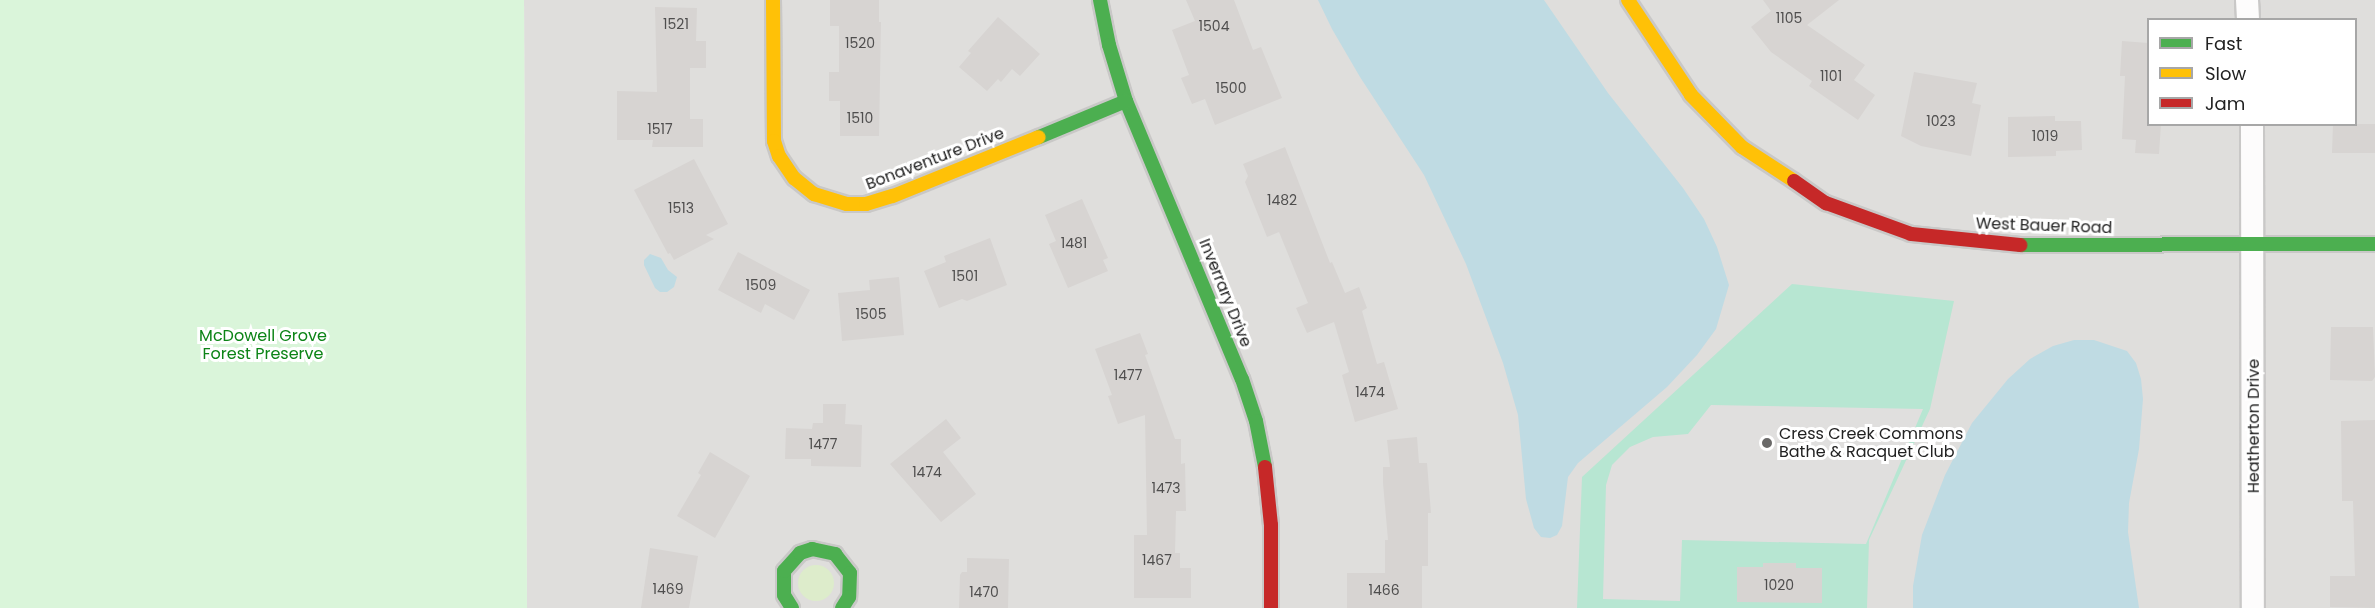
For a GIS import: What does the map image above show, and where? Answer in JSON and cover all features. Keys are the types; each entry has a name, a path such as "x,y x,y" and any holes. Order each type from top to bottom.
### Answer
{"street":[{"name":"Bonaventure Drive","path":"773,0 772,114 774,141 779,156 794,178 814,194 847,204 866,204 893,196 1126,101"},
{"name":"Inverrary Drive","path":"1100,0 1109,45 1126,101 1242,379 1256,421 1267,475 1271,525 1271,608"},
{"name":"West Bauer Road","path":"1628,0 1691,95 1742,147 1826,203 1911,234 2009,245 2375,244"},
{"path":"2247,0 2248,18"},
{"name":"Heatherton Drive","path":"2252,126 2253,608"},
{"path":"792,608 784,595 782,583 784,571 795,557 812,549 835,554 850,573 849,597 842,608"}],"shaded area":[{"path":"524,0 2375,0 2375,608 527,608"},
{"path":"1711,405 1923,409 1866,544 1682,540 1680,601 1603,599 1606,485 1612,465 1630,447 1653,437 1688,434"}],"green space":[{"name":"McDowell Grove Forest Preserve","path":"0,0 524,0 527,608 0,608"},
{"name":"Cress Creek Commons Bathe & Racquet Club","path":"1792,284 1954,301 1930,409 1869,540 1867,608 1577,608 1582,477"},
{"path":"816,565 829,570 834,583 829,596 816,601 803,596 798,583 803,570"}],"water":[{"path":"1318,0 1544,0 1608,93 1683,188 1704,219 1717,247 1729,285 1716,329 1697,355 1667,387 1578,463 1568,477 1562,526 1557,535 1550,538 1541,537 1534,528 1526,499 1518,415 1503,363 1466,264 1424,175 1360,77"},
{"path":"650,254 661,258 668,270 677,277 674,287 667,292 660,292 655,288 644,265 644,260"},
{"path":"2074,340 2094,340 2127,351 2136,363 2141,379 2143,399 2139,449 2129,503 2128,532 2139,608 1913,608 1913,586 1922,535 1945,475 1972,423 2008,379 2030,359 2053,346"}],"building":[{"path":"830,0 879,0 879,22 881,22 879,136 840,136 840,101 829,101 829,72 839,72 839,26 830,26"},
{"path":"1186,0 1234,0 1253,50 1261,47 1282,98 1215,125 1205,99 1192,104 1181,78 1189,75 1172,30 1195,21"},
{"path":"1763,0 1839,0 1807,25 1865,65 1854,80 1875,95 1858,120 1809,86 1812,81 1771,52 1751,27 1771,11"},
{"path":"655,7 697,8 696,41 706,41 706,68 690,68 690,119 703,119 703,147 652,147 653,140 617,140 617,91 657,92"},
{"path":"998,17 1040,54 1020,76 1012,69 1001,82 998,79 987,91 959,67 971,53 968,51"},
{"path":"2122,41 2147,43 2147,126 2161,126 2159,154 2135,153 2136,140 2122,139 2125,76 2120,76"},
{"path":"1914,72 1977,83 1972,103 1981,105 1971,156 1921,146 1901,136"},
{"path":"2055,116 2055,121 2081,121 2082,150 2056,151 2056,156 2008,157 2008,117"},
{"path":"2375,124 2375,153 2332,153 2333,126"},
{"path":"1285,147 1330,263 1332,262 1345,293 1359,287 1367,308 1362,311 1377,364 1384,362 1398,409 1355,422 1342,375 1349,372 1334,322 1307,333 1296,308 1308,303 1279,232 1267,237 1245,182 1248,176 1243,164"},
{"path":"694,159 728,224 706,235 714,239 674,260 670,253 668,254 634,190"},
{"path":"1082,199 1108,258 1103,260 1108,271 1068,288 1049,244 1056,241 1045,215"},
{"path":"990,238 1007,285 967,301 962,299 939,308 924,271 946,262 944,256"},
{"path":"738,252 810,290 794,320 765,304 761,313 718,290"},
{"path":"899,277 904,335 842,341 838,293 870,290 869,280"},
{"path":"2331,327 2373,327 2375,377 2372,381 2330,380"},
{"path":"1140,333 1148,354 1145,355 1175,439 1181,439 1181,464 1185,463 1186,511 1176,511 1175,553 1180,553 1180,568 1191,568 1191,598 1134,598 1134,535 1147,535 1145,415 1118,424 1108,396 1112,395 1095,349"},
{"path":"823,404 846,404 845,424 862,425 861,467 811,466 811,459 785,459 786,428 812,429 813,423 823,423"},
{"path":"946,419 961,438 943,452 976,494 941,522 890,464"},
{"path":"2375,420 2375,608 2330,607 2330,576 2355,576 2353,501 2342,501 2341,421"},
{"path":"1417,437 1419,463 1427,463 1431,513 1428,513 1428,566 1422,566 1422,608 1347,608 1347,573 1385,573 1385,540 1388,540 1383,467 1390,467 1387,440"},
{"path":"710,452 750,476 715,538 677,516 701,475 698,473"},
{"path":"650,548 698,556 689,608 641,608"},
{"path":"967,558 1009,559 1008,608 959,608 960,575 962,572 967,572"},
{"path":"1763,563 1796,563 1796,568 1822,568 1822,603 1737,602 1737,567 1763,567"}],"traffic: fast":[{"path":"1100,0 1109,45 1126,101 1242,379 1256,421 1265,467"},
{"path":"1039,137 1126,101"},
{"path":"2020,245 2375,244"},
{"path":"792,608 784,595 784,571 800,553 812,549 835,554 850,573 849,597 842,608"}],"traffic: slow":[{"path":"773,0 774,141 779,156 794,178 814,194 847,204 866,204 893,196 1039,137"},
{"path":"1628,0 1691,95 1742,147 1794,181"}],"traffic: jam":[{"path":"1794,181 1826,203 1911,234 2020,245"},
{"path":"1265,467 1271,525 1271,608"}],"place":[{"name":"Cress Creek Commons Bathe & Racquet Club","path":"1767,443"}]}
